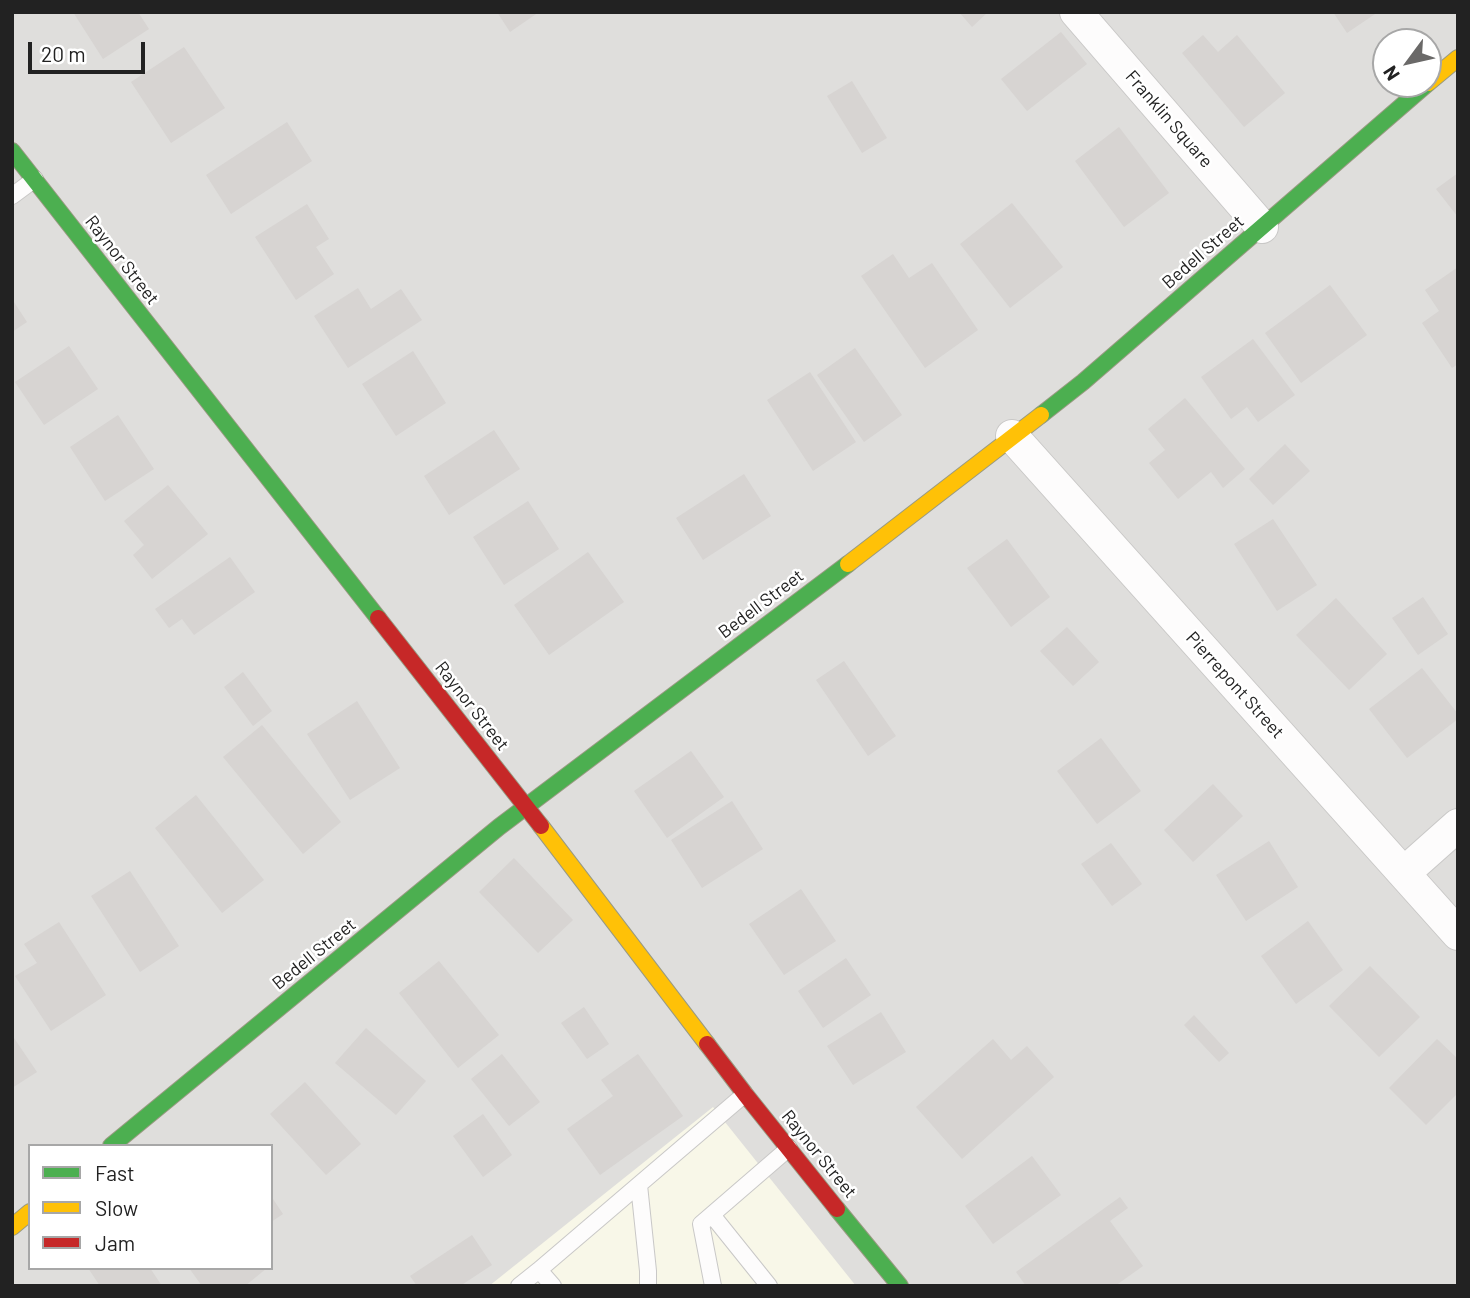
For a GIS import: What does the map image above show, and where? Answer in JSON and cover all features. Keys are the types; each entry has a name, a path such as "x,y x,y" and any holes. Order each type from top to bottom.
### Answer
{"street":[{"name":"Franklin Square","path":"1076,12 1262,227"},
{"name":"Bedell Street","path":"1442,72 1458,58"},
{"name":"Bedell Street","path":"113,1144 526,806 928,503 1083,382 1412,98"},
{"name":"Raynor Street","path":"12,151 526,806 745,1094 900,1286"},
{"name":"Pierrepont Street","path":"1012,436 1458,934"},
{"path":"1404,873 1458,825"},
{"path":"12,1227 28,1214"}],"lane":[{"path":"12,196 35,179"},
{"path":"519,1286 745,1094"},
{"path":"713,1286 701,1224 789,1148"},
{"path":"639,1185 648,1286"},
{"path":"712,1214 769,1286"},
{"path":"539,1270 553,1286"}],"shaded area":[{"path":"12,12 1458,12 1458,1286 12,1286"},
{"path":"713,1107 856,1286 489,1286"}],"building":[{"path":"73,12 138,12 149,29 103,59"},
{"path":"497,12 539,12 510,32"},
{"path":"959,12 988,12 972,27"},
{"path":"1333,12 1378,12 1347,33"},
{"path":"1061,32 1087,64 1027,111 1001,79"},
{"path":"1203,35 1218,52 1237,35 1285,93 1244,127 1182,53"},
{"path":"184,47 225,108 171,143 131,82"},
{"path":"852,81 887,138 862,153 827,96"},
{"path":"287,122 312,161 231,214 206,175"},
{"path":"1119,127 1169,193 1124,227 1075,161"},
{"path":"1458,173 1458,217 1436,189"},
{"path":"1012,203 1063,267 1010,308 960,244"},
{"path":"307,204 329,239 316,247 334,274 296,300 255,237"},
{"path":"893,254 909,278 932,263 978,330 925,368 861,276"},
{"path":"1458,267 1458,364 1452,368 1422,323 1439,311 1425,290"},
{"path":"1330,285 1367,335 1301,383 1265,333"},
{"path":"358,288 371,309 401,289 422,320 348,368 314,316"},
{"path":"12,299 27,322 12,332"},
{"path":"1253,339 1295,395 1258,422 1247,407 1231,419 1201,377"},
{"path":"69,346 98,389 44,425 15,382"},
{"path":"855,348 902,415 864,442 817,375"},
{"path":"413,351 446,403 396,436 362,384"},
{"path":"810,372 856,442 813,471 767,400"},
{"path":"1185,398 1245,469 1223,488 1211,472 1178,499 1149,463 1165,450 1148,429"},
{"path":"118,415 154,469 105,501 70,447"},
{"path":"494,430 520,469 449,515 424,476"},
{"path":"1285,444 1310,471 1273,505 1249,479"},
{"path":"744,474 771,516 703,560 676,518"},
{"path":"168,485 208,534 152,579 133,555 144,545 124,521"},
{"path":"528,501 559,549 504,585 473,537"},
{"path":"1273,519 1317,585 1277,611 1234,544"},
{"path":"1007,539 1050,597 1011,627 967,568"},
{"path":"588,552 624,602 549,655 514,605"},
{"path":"230,557 255,592 194,635 182,619 169,628 155,609"},
{"path":"1423,597 1448,634 1418,655 1392,618"},
{"path":"1336,598 1387,654 1349,690 1296,635"},
{"path":"1067,627 1099,662 1073,686 1040,651"},
{"path":"844,661 896,736 868,756 816,680"},
{"path":"1422,668 1458,714 1458,719 1407,758 1369,709"},
{"path":"243,672 272,711 253,726 224,687"},
{"path":"357,701 400,768 350,800 307,734"},
{"path":"262,725 341,822 303,854 223,757"},
{"path":"1101,738 1141,791 1097,824 1057,771"},
{"path":"691,751 724,797 667,838 634,791"},
{"path":"1213,784 1243,816 1193,862 1164,830"},
{"path":"196,795 264,880 222,913 155,828"},
{"path":"732,801 763,849 702,888 671,840"},
{"path":"1269,841 1298,887 1246,921 1216,875"},
{"path":"1111,843 1142,884 1112,906 1081,864"},
{"path":"514,858 573,920 538,953 479,892"},
{"path":"130,871 179,946 140,972 91,896"},
{"path":"801,889 836,941 784,975 749,924"},
{"path":"1308,921 1343,970 1296,1004 1261,956"},
{"path":"59,922 106,995 51,1031 15,976 37,963 24,944"},
{"path":"846,958 871,995 823,1028 798,991"},
{"path":"439,961 499,1035 458,1068 399,993"},
{"path":"1370,966 1420,1017 1379,1057 1329,1006"},
{"path":"584,1007 609,1044 587,1059 561,1023"},
{"path":"881,1012 906,1052 853,1085 827,1046"},
{"path":"1194,1015 1229,1053 1219,1062 1184,1025"},
{"path":"366,1028 426,1081 396,1115 335,1063"},
{"path":"12,1035 37,1072 12,1088"},
{"path":"993,1039 1011,1060 1027,1046 1054,1077 962,1159 916,1107"},
{"path":"1437,1039 1458,1059 1458,1093 1426,1125 1389,1088"},
{"path":"502,1054 540,1102 509,1126 471,1079"},
{"path":"638,1054 683,1116 600,1175 567,1129 613,1096 601,1080"},
{"path":"305,1082 361,1144 326,1175 270,1114"},
{"path":"483,1114 512,1155 483,1177 453,1136"},
{"path":"1032,1156 1061,1195 993,1244 965,1206"},
{"path":"1120,1197 1128,1208 1110,1221 1143,1266 1115,1286 1026,1286 1016,1272"},
{"path":"273,1199 283,1214 273,1221"},
{"path":"472,1235 492,1265 460,1286 417,1286 410,1276"},
{"path":"89,1270 151,1270 162,1286 100,1286"},
{"path":"190,1270 265,1270 245,1286 202,1286"}],"traffic: fast":[{"path":"1041,415 1083,382 1411,98"},
{"path":"12,151 378,618"},
{"path":"113,1144 499,827 848,564"},
{"path":"837,1209 900,1286"}],"traffic: slow":[{"path":"1442,71 1458,58"},
{"path":"848,564 1041,415"},
{"path":"541,826 707,1044"},
{"path":"12,1227 28,1214"}],"traffic: jam":[{"path":"378,618 541,826"},
{"path":"707,1044 837,1209"}]}
